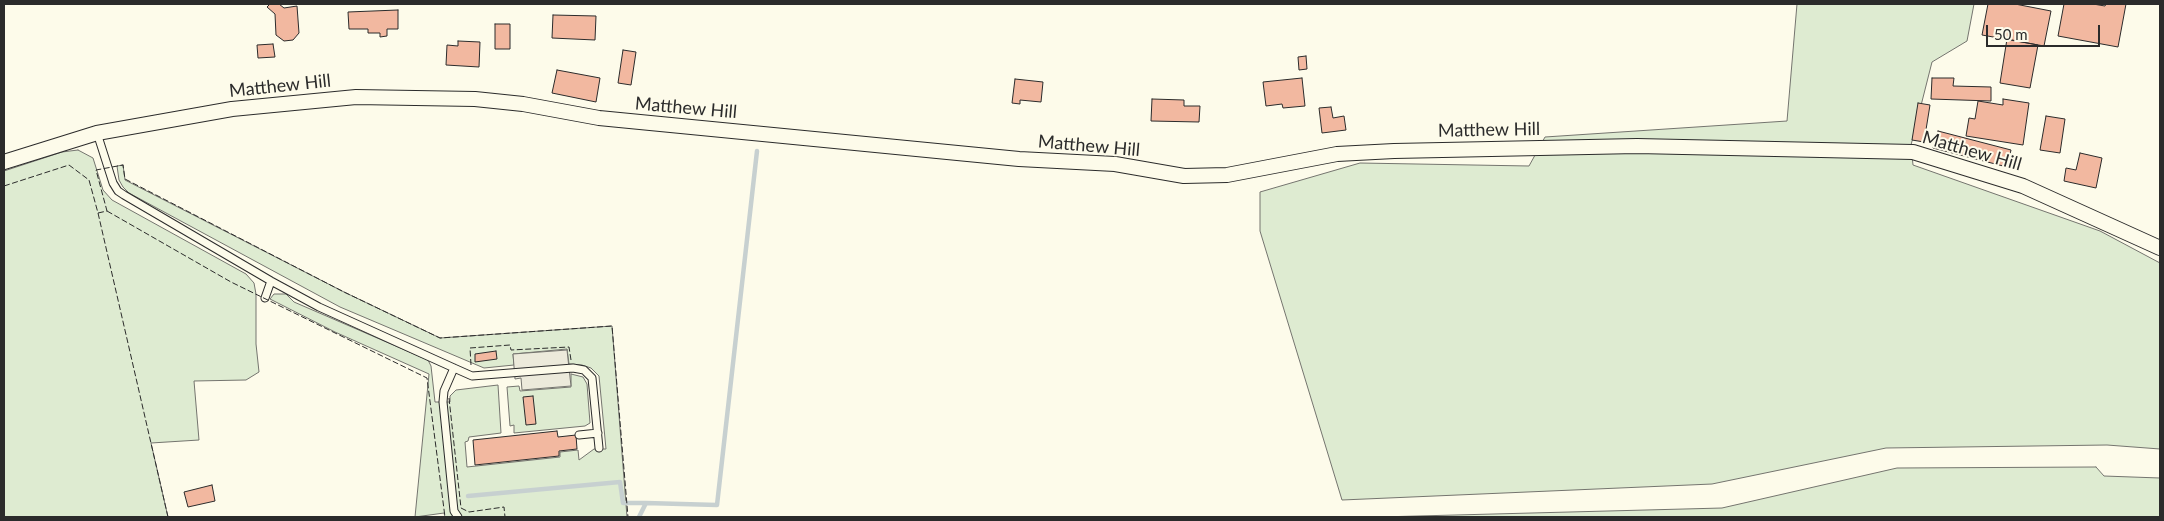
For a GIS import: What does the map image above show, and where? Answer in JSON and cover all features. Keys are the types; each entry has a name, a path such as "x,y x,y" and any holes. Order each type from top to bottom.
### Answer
{"street":[{"name":"Matthew Hill","path":"4,162 97,133 232,109 356,96 476,99 523,104 599,118 1019,159 1115,164 1184,176 1228,175 1337,154 1394,151 1637,146 1913,152 2023,186 2160,248"}],"lane":[{"path":"97,133 113,183 118,191 318,307 472,376 574,368 584,370 592,378 599,448"},
{"path":"265,298 271,281"},
{"path":"454,368 444,391 443,402 454,511 458,517"},
{"path":"579,435 598,433"}],"green space":[{"path":"1797,4 1974,4 1967,41 1932,62 1911,145 1913,165 2100,231 2160,263 2160,449 2107,445 1886,448 1712,484 1342,500 1260,231 1260,192 1360,163 1529,166 1545,137 1787,121"},
{"path":"78,150 93,158 103,190 112,200 246,274 254,283 259,372 246,380 194,381 199,440 151,443 168,517 4,517 4,171 62,152"},
{"path":"123,165 125,180 344,292 440,338 612,326 627,517 445,517 444,513 415,517 429,374 335,332 270,299 274,294 286,294 294,302 428,360 431,366 435,402 450,402 450,396 456,390 498,385 501,433 469,437 468,441 465,442 467,467 560,457 560,452 578,450 579,460 594,449 606,449 599,376 591,368 569,364 567,349 513,354 514,365 484,368 340,307 129,193 119,180 117,166"},
{"path":"571,374 583,377 587,384 590,423 585,426 514,433 514,425 510,426 507,387 519,386 520,391 571,387"},
{"path":"2096,467 2104,476 2160,478 2160,517 1379,517 1722,508 1897,468"}],"shaded area":[{"path":"567,350 571,386 522,390 521,378 515,379 513,354"}],"building":[{"path":"270,4 279,4 284,8 297,6 299,33 293,40 284,41 276,35 275,14 267,7"},
{"path":"1988,4 2015,4 2051,11 2044,46 1982,35"},
{"path":"2064,4 2105,6 2106,4 2126,4 2118,47 2058,36"},
{"path":"398,10 398,29 387,29 387,36 380,37 380,33 368,33 368,29 349,29 348,12"},
{"path":"553,15 596,16 595,40 552,38"},
{"path":"495,24 510,24 510,49 495,49"},
{"path":"2007,39 2038,45 2030,88 2000,83"},
{"path":"458,41 480,42 479,67 446,65 447,45 458,46"},
{"path":"273,44 275,57 258,58 257,45"},
{"path":"623,50 636,52 631,85 618,83"},
{"path":"1306,56 1307,69 1299,70 1298,57"},
{"path":"557,70 600,78 596,102 552,93"},
{"path":"1302,78 1305,106 1283,108 1282,104 1266,106 1263,82"},
{"path":"1932,78 1954,78 1953,86 1991,87 1991,101 1931,99"},
{"path":"1015,79 1043,82 1041,102 1020,100 1020,104 1012,103"},
{"path":"1152,99 1184,100 1184,106 1200,106 1199,122 1151,121"},
{"path":"2003,99 2029,103 2023,145 1966,136 1969,118 1975,119 1978,101 2003,105"},
{"path":"1918,103 1930,105 1924,142 1912,140"},
{"path":"1331,107 1333,118 1344,116 1346,130 1322,133 1319,108"},
{"path":"2046,116 2065,119 2060,153 2040,150"},
{"path":"1938,131 2011,150 2007,167 1933,148"},
{"path":"2080,153 2102,158 2096,188 2064,181 2066,168 2076,170"},
{"path":"496,351 497,359 475,362 475,354"},
{"path":"533,396 536,424 526,425 523,397"},
{"path":"557,431 558,437 576,435 577,449 559,451 559,456 475,465 473,440"},
{"path":"212,485 215,501 188,507 184,492"}],"waterway":[{"path":"646,503 717,505 757,151"},
{"path":"468,496 620,482 623,503 646,503 639,517"}],"fence":[{"path":"4,186 69,165 89,180 98,213 107,211 96,170 123,165 125,179 344,292 440,338 612,326 628,517"},
{"path":"107,211 231,282 427,378 445,517"},
{"path":"98,213 168,517"},
{"path":"471,365 470,348 510,345 511,350 569,347 571,360"},
{"path":"449,398 461,508 469,512 504,507 505,517"}]}
